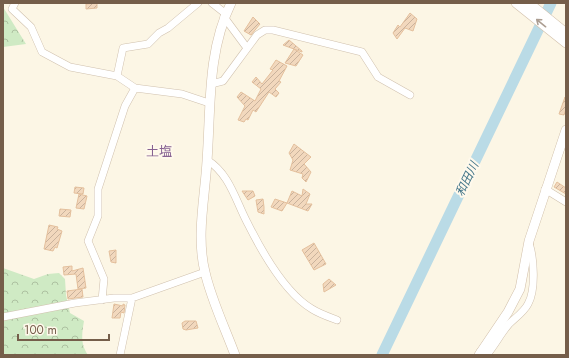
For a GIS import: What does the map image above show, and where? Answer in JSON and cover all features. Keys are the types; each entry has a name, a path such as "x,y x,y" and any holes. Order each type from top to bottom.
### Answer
{"street":[{"path":"15,3 12,9 31,27 42,52 70,67 117,76 135,88 182,94 209,103"},
{"path":"117,76 123,48 148,44 198,3"},
{"path":"212,3 225,16 247,48"},
{"path":"231,3 216,43 209,103 207,160 201,226 205,272 235,355"},
{"path":"523,5 563,36"},
{"path":"211,84 223,81 257,34 265,30 273,30 362,52 378,76 410,95"},
{"path":"102,300 104,280 88,241 98,216 98,189 125,106 135,88"},
{"path":"480,354 508,312 520,289 529,241 545,189 566,130"},
{"path":"207,160 219,169 230,186 248,224 282,283 311,309 337,320"},
{"path":"545,189 566,202"},
{"path":"480,354 489,352 508,325 528,304 533,280 533,254 529,241"},
{"path":"3,317 102,300 132,298 205,272"},
{"path":"120,355 132,298"}],"green space":[{"path":"3,7 26,44 3,47"},
{"path":"3,268 34,279 48,274 59,273 65,279 66,295 70,313 84,321 82,334 83,343 85,351 88,355 3,355"}],"building":[{"path":"97,3 97,8 86,9 86,4"},
{"path":"410,13 417,19 413,31 405,28 397,39 393,33 398,25 400,27"},
{"path":"253,17 260,24 251,35 244,31"},
{"path":"289,40 302,51 302,52 283,45"},
{"path":"294,49 303,55 296,66 285,63"},
{"path":"276,60 287,66 279,81 281,82 275,89 279,93 276,97 269,92 256,112 253,110 248,120 246,119 244,122 238,120 245,106 237,97 241,92 255,101 261,89 252,82 256,77 262,84 273,70 270,69"},
{"path":"565,97 566,109 564,115 559,114"},
{"path":"294,144 311,157 304,164 311,172 306,182 302,178 303,174 290,170 293,160 289,153"},
{"path":"557,182 566,188 566,194 554,187"},
{"path":"75,187 84,188 83,194 74,193"},
{"path":"303,189 310,194 306,204 312,204 308,211 287,203 292,191 302,196"},
{"path":"242,191 253,191 255,196 248,200"},
{"path":"79,194 87,196 84,209 76,208"},
{"path":"263,199 264,214 258,212 256,200"},
{"path":"275,199 287,203 282,211 271,207"},
{"path":"60,209 71,210 70,217 59,216"},
{"path":"49,225 58,227 57,229 62,231 57,248 55,247 53,251 44,249"},
{"path":"314,243 326,264 314,270 302,250"},
{"path":"116,250 116,263 111,262 109,251"},
{"path":"72,266 72,271 83,268 86,288 78,289 76,274 64,275 63,267"},
{"path":"329,279 336,285 324,292 323,284"},
{"path":"82,289 83,297 68,299 67,291"},
{"path":"114,304 125,305 124,313 121,312 120,318 112,318"},
{"path":"185,321 196,321 198,328 183,329 182,323"}],"waterway":[{"name":"和田川","path":"382,355 551,3"}],"district":[{"name":"土塩","path":"159,151"}]}
